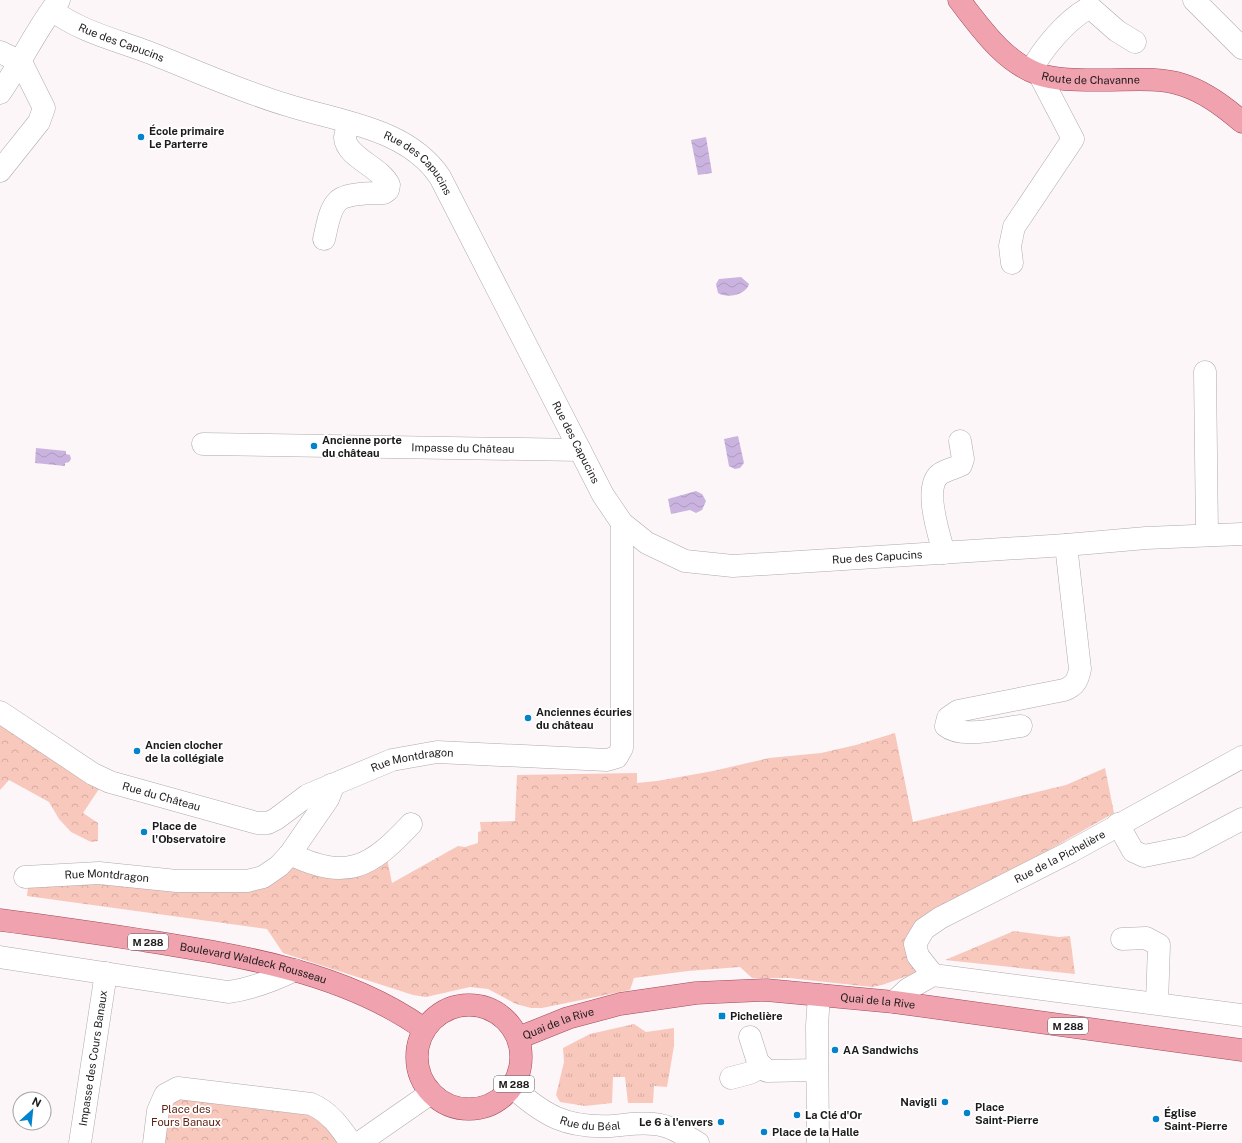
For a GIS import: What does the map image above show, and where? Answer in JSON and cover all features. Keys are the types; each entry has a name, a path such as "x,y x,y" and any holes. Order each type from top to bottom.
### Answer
{"main road":[{"name":"Route de Chavanne","path":"959,0 1003,51 1017,62 1035,72 1078,80 1154,81 1183,85 1209,97 1242,122"},
{"name":"Boulevard Waldeck Rousseau","path":"0,920 238,956 295,970 344,988 397,1012 424,1029"},
{"name":"Quai de la Rive","path":"518,1038 592,1010 658,997 696,992 752,990 894,1002 1242,1050"},
{"name":"M 288","path":"465,1004 482,1005 497,1012 509,1023 518,1038 521,1050 521,1063 518,1076 512,1087 495,1102 473,1109 458,1108 443,1103 431,1093 421,1079 416,1062 417,1045 424,1029 434,1017 448,1008 465,1004"}],"street":[{"path":"1194,0 1242,48"},
{"path":"0,93 21,62 42,22 55,5"},
{"name":"Rue des Capucins","path":"55,5 76,25 286,105 398,139 430,164 440,177 603,495 622,523 647,543 685,561 733,566 1066,545 1146,538 1242,534"},
{"path":"1012,263 1010,246 1014,227 1073,139 1035,72 1038,56 1087,9 1092,9 1116,31 1135,42"},
{"path":"0,52 21,62 44,108 39,122 0,171"},
{"path":"324,239 334,207 338,200 348,196 384,193 388,190 389,185 383,176 352,151 347,145 345,138 349,123"},
{"path":"1205,372 1207,535"},
{"path":"944,553 932,496 934,483 940,474 961,465 963,459 960,441"},
{"name":"Impasse du Château","path":"203,444 580,450"},
{"name":"Rue Montdragon","path":"25,877 99,873 177,881 246,881 263,877 279,866 290,854 328,799 332,789 331,786 392,760 437,752 607,760 617,757 622,748 622,523"},
{"path":"1021,726 965,733 952,730 946,726 948,718 958,711 1064,690 1072,687 1078,680 1080,669 1066,545"},
{"name":"Rue du Château","path":"0,712 93,774 110,782 257,823 268,823 276,819 308,795 331,786"},
{"name":"Rue de la Pichelière","path":"933,975 918,956 915,944 924,929 940,918 1070,852 1118,824 1242,757"},
{"path":"1118,824 1133,851 1144,856 1189,847 1242,820"},
{"path":"290,854 307,862 326,868 346,868 368,862 385,850 411,824"},
{"path":"1122,939 1146,938 1159,945 1157,1003"},
{"path":"0,957 228,992 243,990 277,979 295,970"},
{"name":"Impasse des Cours Banaux","path":"80,1143 106,973"},
{"path":"894,1002 908,989 933,975 1242,1015"},
{"path":"818,1143 817,1070 819,995"},
{"path":"750,1037 761,1067 772,1072 817,1070"},
{"path":"731,1078 750,1073 761,1067"},
{"name":"Rue du Béal","path":"512,1087 538,1109 567,1123 611,1134 654,1124 672,1128 698,1143"},
{"path":"154,1143 158,1111 165,1095 178,1088 311,1104 322,1108 333,1118 351,1143"},
{"path":"359,1143 431,1093"}],"green space":[{"path":"0,723 99,789 83,813 98,823 98,841 91,842 71,832 59,819 49,802 9,780 0,790"},
{"path":"895,733 913,822 1066,785 1105,768 1114,813 916,925 916,973 872,987 789,978 752,978 740,967 688,971 634,978 630,990 542,1008 531,1008 516,1004 488,989 470,987 426,997 413,995 283,953 267,929 27,896 29,877 177,881 307,862 387,858 392,883 458,846 465,847 478,843 478,832 481,831 480,822 515,821 517,775 637,773 637,783 657,781 713,771 769,758 821,753 856,745"},
{"path":"1014,931 1059,937 1070,936 1075,974 945,960"},
{"path":"634,1024 646,1032 674,1028 674,1046 667,1087 654,1086 653,1103 628,1103 625,1077 613,1077 612,1103 585,1106 560,1102 556,1095 564,1062 563,1048 590,1034"},
{"name":"Place des Fours Banaux","path":"165,1095 311,1104 351,1143 154,1143"}],"water":[{"path":"706,137 712,173 698,175 691,140"},
{"path":"741,277 749,284 744,291 731,296 718,293 716,284 719,279"},
{"path":"738,436 744,463 740,468 735,469 729,466 724,439"},
{"path":"36,448 66,451 66,454 70,455 71,459 69,462 65,463 65,466 35,463"},
{"path":"696,491 702,494 706,501 702,510 696,513 690,510 671,514 668,499"}],"place":[{"name":"École primaire Le Parterre","path":"141,137"},
{"name":"Ancienne porte du château","path":"314,446"},
{"name":"Anciennes écuries du château","path":"528,718"},
{"name":"Ancien clocher de la collégiale","path":"137,751"},
{"name":"Place de l'Observatoire","path":"144,832"},
{"name":"Pichelière","path":"722,1016"},
{"name":"AA Sandwichs","path":"835,1050"},
{"name":"Navigli","path":"945,1102"},
{"name":"Place Saint-Pierre","path":"967,1113"},
{"name":"La Clé d'Or","path":"797,1115"},
{"name":"Église Saint-Pierre","path":"1156,1119"},
{"name":"Le 6 à l'envers","path":"721,1122"},
{"name":"Place de la Halle","path":"764,1132"}]}
